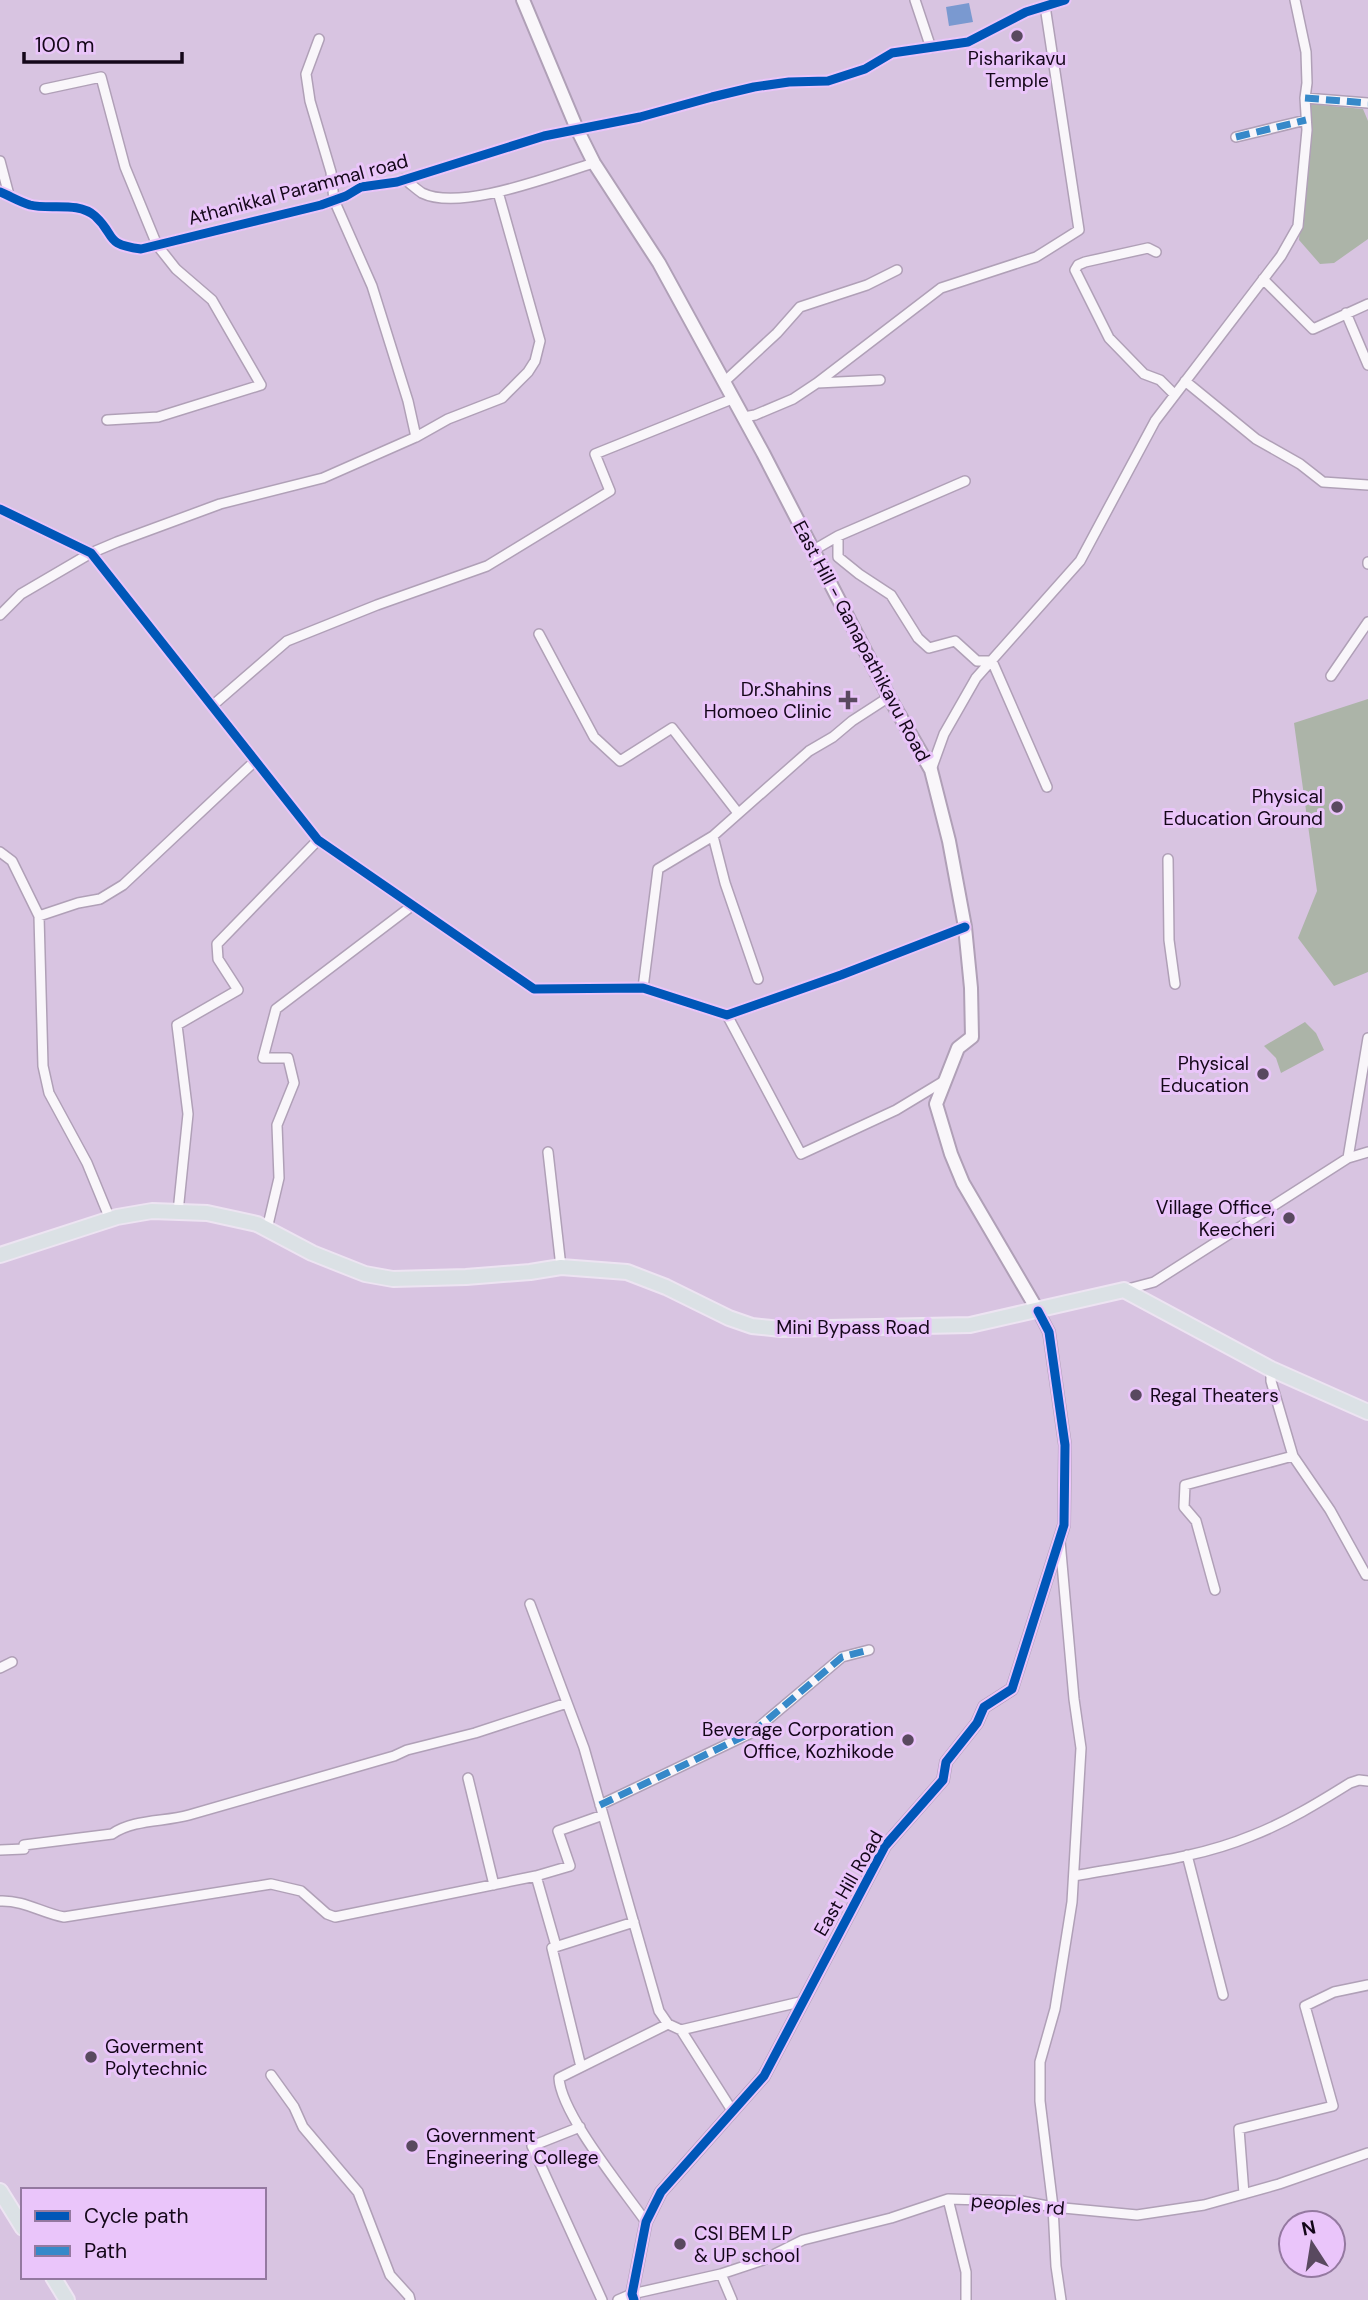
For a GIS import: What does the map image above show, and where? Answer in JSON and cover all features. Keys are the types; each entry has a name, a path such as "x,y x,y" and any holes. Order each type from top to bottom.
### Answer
{"main road":[{"name":"East Hill - Ganapathikavu Road","path":"523,0 594,163 659,262 744,417 889,697 931,770 949,841 965,927 971,988 972,1037 958,1048 936,1104 963,1183 1038,1311"},
{"name":"Mini Bypass Road","path":"0,1255 110,1219 152,1211 207,1213 257,1224 312,1253 365,1274 394,1279 466,1277 561,1267 627,1272 741,1322 781,1329 970,1325 1124,1290"},
{"path":"1124,1290 1271,1369 1368,1412"},
{"path":"0,2191 21,2225"},
{"path":"54,2279 67,2300"}],"street":[{"path":"915,0 931,48"},
{"name":"Athanikkal Parammal road","path":"5,194 29,205 83,210 94,215 121,247 141,249 158,246 334,200 361,187 404,179 438,167 486,156 514,144 640,117 754,88 789,82 828,81 865,69 892,53 968,42 1016,17 1065,0"},
{"path":"931,770 944,734 976,678 1080,561 1155,421 1281,256 1298,226 1307,83 1306,52 1295,0"},
{"path":"744,417 793,399 941,288 1036,257 1079,230 1045,6"},
{"path":"319,39 306,74 310,101 331,172 334,200 372,286 408,401 416,437"},
{"path":"45,89 101,78 125,167 158,246 176,269 212,300 261,385 158,417 107,420"},
{"path":"1305,98 1368,103"},
{"path":"1236,137 1306,120"},
{"path":"0,161 5,194"},
{"path":"404,179 422,192 440,198 468,197 498,192 594,163"},
{"path":"0,615 21,594 91,553 220,504 323,478 416,437 448,419 502,398 536,361 540,341 498,192"},
{"path":"1156,252 1148,248 1085,262 1075,270 1109,338 1144,374 1160,380 1175,395"},
{"path":"724,382 777,334 800,307 867,285 897,270"},
{"path":"1263,279 1313,329 1368,304"},
{"path":"1346,313 1368,365"},
{"path":"817,383 880,380"},
{"path":"1185,381 1256,439 1300,464 1323,482 1368,485"},
{"path":"212,706 287,641 377,605 488,566 610,491 595,454 732,399"},
{"path":"812,551 838,536 965,481"},
{"path":"0,509 91,553 318,840 534,989 643,988 727,1015 965,927"},
{"path":"838,536 838,557 891,595 918,638 929,648 955,641 977,661 992,661"},
{"path":"1331,676 1368,622"},
{"path":"539,634 594,737 620,761 672,728 738,813"},
{"path":"992,661 1048,787"},
{"path":"643,988 658,869 713,836 809,751 834,737 852,721 889,697"},
{"path":"39,916 78,902 100,899 122,885 255,761"},
{"path":"713,836 725,883 758,979"},
{"path":"178,1212 188,1114 177,1025 238,990 218,959 217,944 318,840"},
{"path":"0,852 12,861 39,916 43,1066 50,1093 87,1163 110,1219"},
{"path":"1168,859 1169,940 1175,984"},
{"path":"267,1229 279,1178 277,1125 294,1083 288,1058 263,1058 276,1009 413,905"},
{"path":"727,1015 801,1154 896,1110 944,1081"},
{"path":"1348,1158 1368,1038"},
{"path":"548,1152 561,1267"},
{"path":"1124,1290 1154,1282 1348,1158 1368,1152"},
{"name":"East Hill Road","path":"633,2297 646,2222 662,2192 764,2076 885,1846 943,1780 946,1762 977,1723 984,1707 1012,1689 1064,1525 1065,1445 1049,1332 1038,1311"},
{"path":"1271,1369 1271,1381 1293,1456 1330,1510 1366,1576 1368,1575"},
{"path":"1215,1590 1196,1521 1184,1507 1185,1485 1293,1456"},
{"path":"1060,1539 1081,1748 1072,1902 1055,2009 1040,2062 1040,2101 1061,2300"},
{"path":"530,1604 584,1748 660,2011 668,2024 681,2030 733,2112"},
{"path":"0,1901 19,1902 64,1917 271,1884 301,1891 327,1914 335,1917 536,1876 570,1866 558,1831 753,1732 842,1657 869,1650"},
{"path":"0,1668 12,1662"},
{"path":"0,1850 23,1849 24,1845 112,1834 130,1825 183,1817 226,1806 329,1773 496,1727 567,1703"},
{"path":"468,1778 494,1885"},
{"path":"1073,1876 1186,1855 1249,1838 1300,1815 1350,1783 1359,1780 1368,1782"},
{"path":"1186,1855 1223,1995"},
{"path":"536,1876 556,1946"},
{"path":"581,2067 552,1948 634,1922"},
{"path":"1244,2194 1239,2129 1333,2106 1305,2006 1334,1992 1368,1985"},
{"path":"681,2030 804,2001"},
{"path":"646,2222 580,2127 560,2090 559,2078 668,2024"},
{"path":"271,2074 294,2107 303,2127 358,2192 390,2275 410,2296 410,2300"},
{"path":"580,2127 532,2146 602,2300"},
{"name":"peoples rd","path":"618,2300 721,2274 763,2260 803,2240 891,2218 948,2199 1021,2201 1053,2207 1137,2215 1204,2205 1368,2153"},
{"path":"948,2199 966,2272 966,2300"},
{"path":"721,2274 732,2300"}],"shaded area":[{"path":"1310,104 1363,109 1368,121 1368,239 1334,263 1320,264 1299,240"},
{"name":"Physical Education Ground","path":"1368,699 1368,972 1334,986 1298,938 1317,891 1294,723"},
{"path":"1305,1022 1316,1033 1324,1050 1281,1073 1276,1058 1264,1046"}],"water":[{"path":"969,3 973,22 949,26 946,7"}],"marked path":[{"path":"1305,98 1368,103"},
{"path":"1236,137 1306,120"},
{"path":"600,1805 753,1732 842,1657 869,1650"}],"cycle path":[{"path":"0,192 30,205 72,207 88,211 102,223 116,242 141,249 321,205 361,187 397,182 544,136 640,117 754,87 789,82 828,81 865,69 892,53 968,42 1026,12 1065,0"},
{"path":"0,509 91,553 318,840 534,989 643,988 727,1015 965,927"},
{"path":"634,2300 632,2294 646,2222 661,2192 764,2076 885,1846 943,1780 946,1762 977,1723 984,1707 1012,1689 1064,1525 1065,1445 1049,1332 1038,1311"}],"place":[{"name":"Pisharikavu Temple","path":"1017,36"},
{"name":"Dr.Shahins Homoeo Clinic","path":"848,700"},
{"name":"Physical Education Ground","path":"1337,807"},
{"name":"Physical Education","path":"1263,1074"},
{"name":"Village Office, Keecheri","path":"1289,1218"},
{"name":"Regal Theaters","path":"1136,1395"},
{"name":"Beverage Corporation Office, Kozhikode","path":"908,1740"},
{"name":"Goverment Polytechnic","path":"91,2057"},
{"name":"Government Engineering College","path":"412,2146"},
{"name":"CSI BEM LP & UP school","path":"680,2244"}]}
